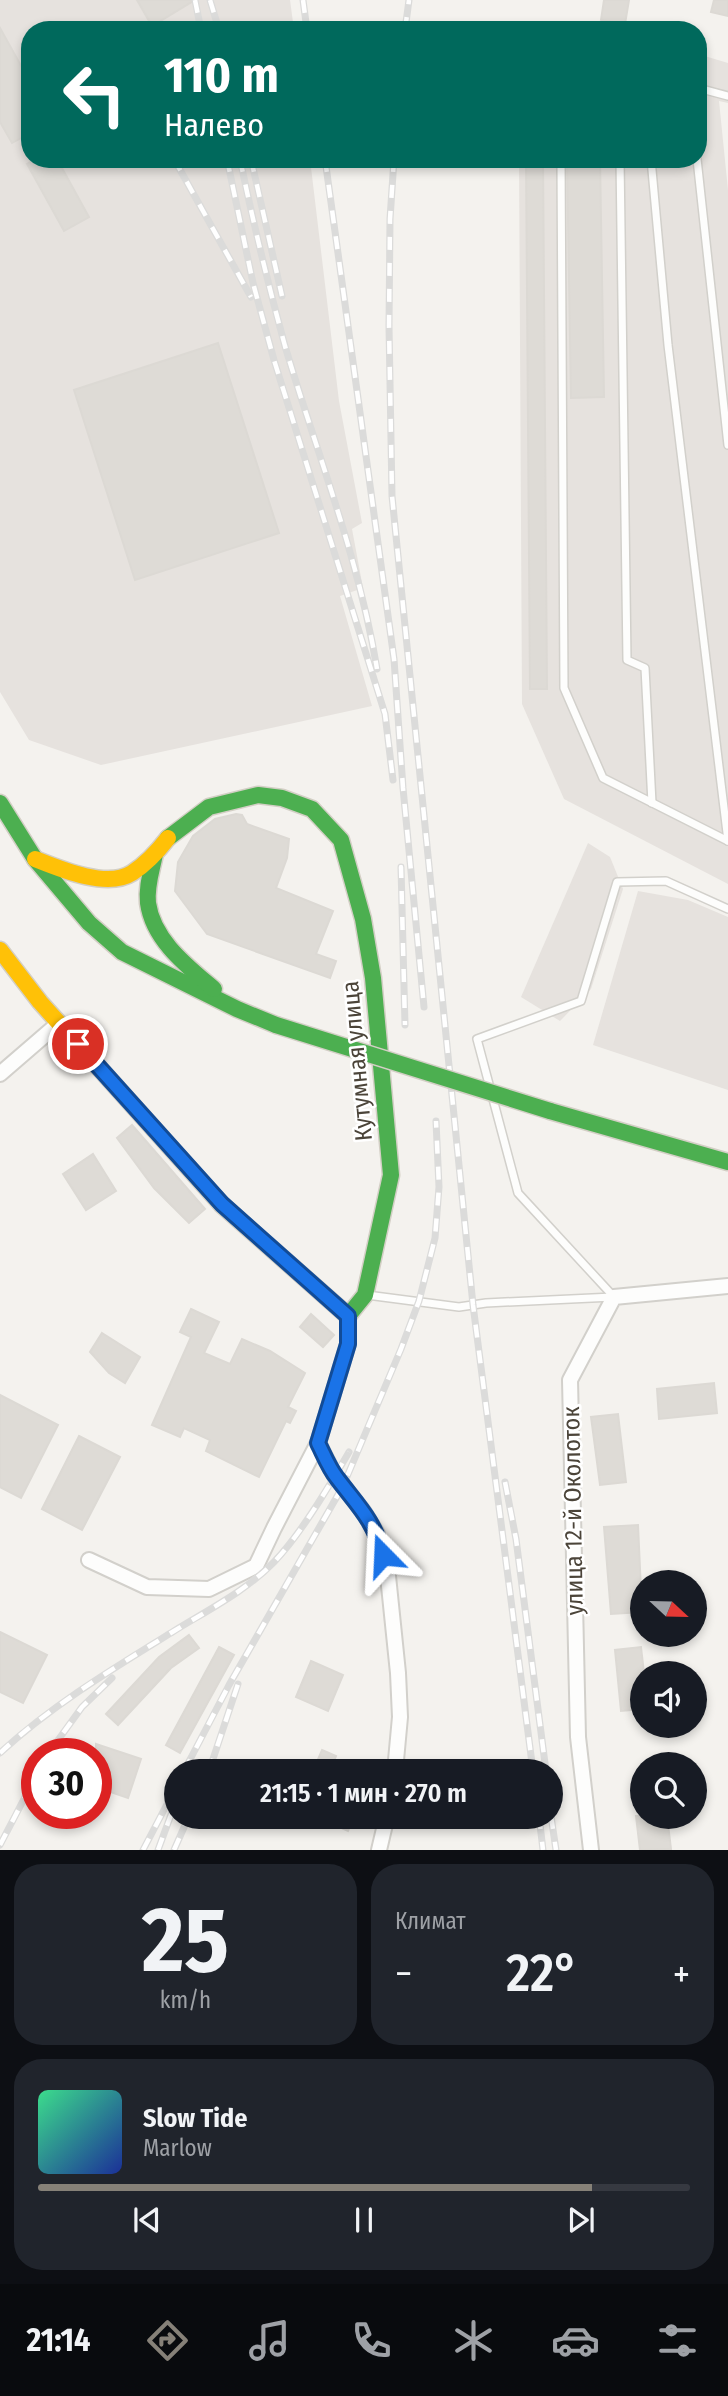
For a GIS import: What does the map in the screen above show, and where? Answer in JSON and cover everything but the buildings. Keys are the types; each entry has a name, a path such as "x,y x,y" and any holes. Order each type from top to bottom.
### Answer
{"street":[{"name":"Кутумная улица","path":"155,854 169,837 209,807 258,795 282,798 312,809 341,840 363,919 373,978 391,1175 365,1295 348,1316"},
{"path":"0,803 35,859 89,923 122,951 237,1009 276,1025 550,1111 728,1162"},
{"path":"35,859 73,874 101,880 130,874 155,854"},
{"path":"155,854 148,888 148,903 154,924 170,950 237,1009"},
{"path":"0,950 40,1002 222,1204 348,1316 348,1344 318,1443 256,1566 209,1589 147,1587 89,1560"},
{"path":"0,1074 60,1023"},
{"path":"614,1297 728,1286"},
{"name":"улица 12-й Околоток","path":"591,1850 578,1737 570,1380 614,1297"},
{"path":"318,1443 335,1476 363,1510 377,1534 388,1576 400,1706 396,1759"},
{"path":"379,1850 384,1829"}],"lane":[{"path":"707,90 728,96"},
{"path":"561,168 564,688 603,778 728,841"},
{"path":"620,168 627,660 645,667 652,803"},
{"path":"652,168 668,345 728,841"},
{"path":"698,168 728,444"},
{"path":"614,1297 518,1193 477,1039 581,1001 617,882 666,881 728,909"},
{"path":"365,1295 459,1307 486,1303 614,1297"}],"shaded area":[{"path":"0,0 290,0 293,21 21,21 21,168 311,168 339,401 362,523 352,529 363,588 340,596 372,706 101,765 29,740 0,692"},
{"path":"707,57 728,63 728,103 719,101 728,190 728,884 564,799 522,704 519,168 707,168"},
{"path":"588,843 610,857 623,889 591,989 560,1021 521,997"},
{"path":"638,891 688,900 728,917 728,1090 593,1045"}],"railway":[{"path":"195,0 199,21"},
{"path":"210,0 216,21"},
{"path":"303,0 306,21"},
{"path":"406,21 409,0"},
{"path":"179,168 251,297"},
{"path":"229,168 253,283 274,360 385,714 393,780"},
{"path":"242,168 285,346 360,587 377,669"},
{"path":"253,168 282,296"},
{"path":"326,168 394,659 403,788 424,1007"},
{"path":"393,168 389,326 392,496 473,1305 531,1759"},
{"path":"401,869 405,1025"},
{"path":"190,1759 229,1685 343,1486 401,1349 419,1301 435,1238 439,1187 436,1121"},
{"path":"0,1753 84,1688 226,1600 263,1572 284,1551 304,1524 349,1452"},
{"path":"505,1482 516,1539 544,1759"},
{"path":"60,1738 82,1707 112,1678"},
{"path":"213,1759 238,1684"},
{"path":"0,1845 21,1805"},
{"path":"143,1850 164,1810"},
{"path":"158,1850 166,1829"},
{"path":"174,1850 183,1829"},
{"path":"541,1829 543,1850"},
{"path":"553,1829 556,1850"}],"traffic: fast":[{"path":"154,1129 221,1204 348,1316 365,1295 391,1175 373,978 363,919 341,840 312,809 282,798 258,795 209,807 168,838"},
{"path":"0,803 35,859 89,923 122,952 237,1009 276,1025"},
{"path":"155,854 148,890 151,916 173,951 214,989"},
{"path":"276,1025 550,1111"},
{"path":"550,1111 728,1162"}],"traffic: slow":[{"path":"35,859 84,876 110,879 132,873 142,866 168,838"},
{"path":"0,950 40,1002 154,1129"}],"route":[{"path":"78,1044 222,1204 348,1316 348,1344 318,1443 335,1476 363,1510 377,1534 383,1555"}]}
